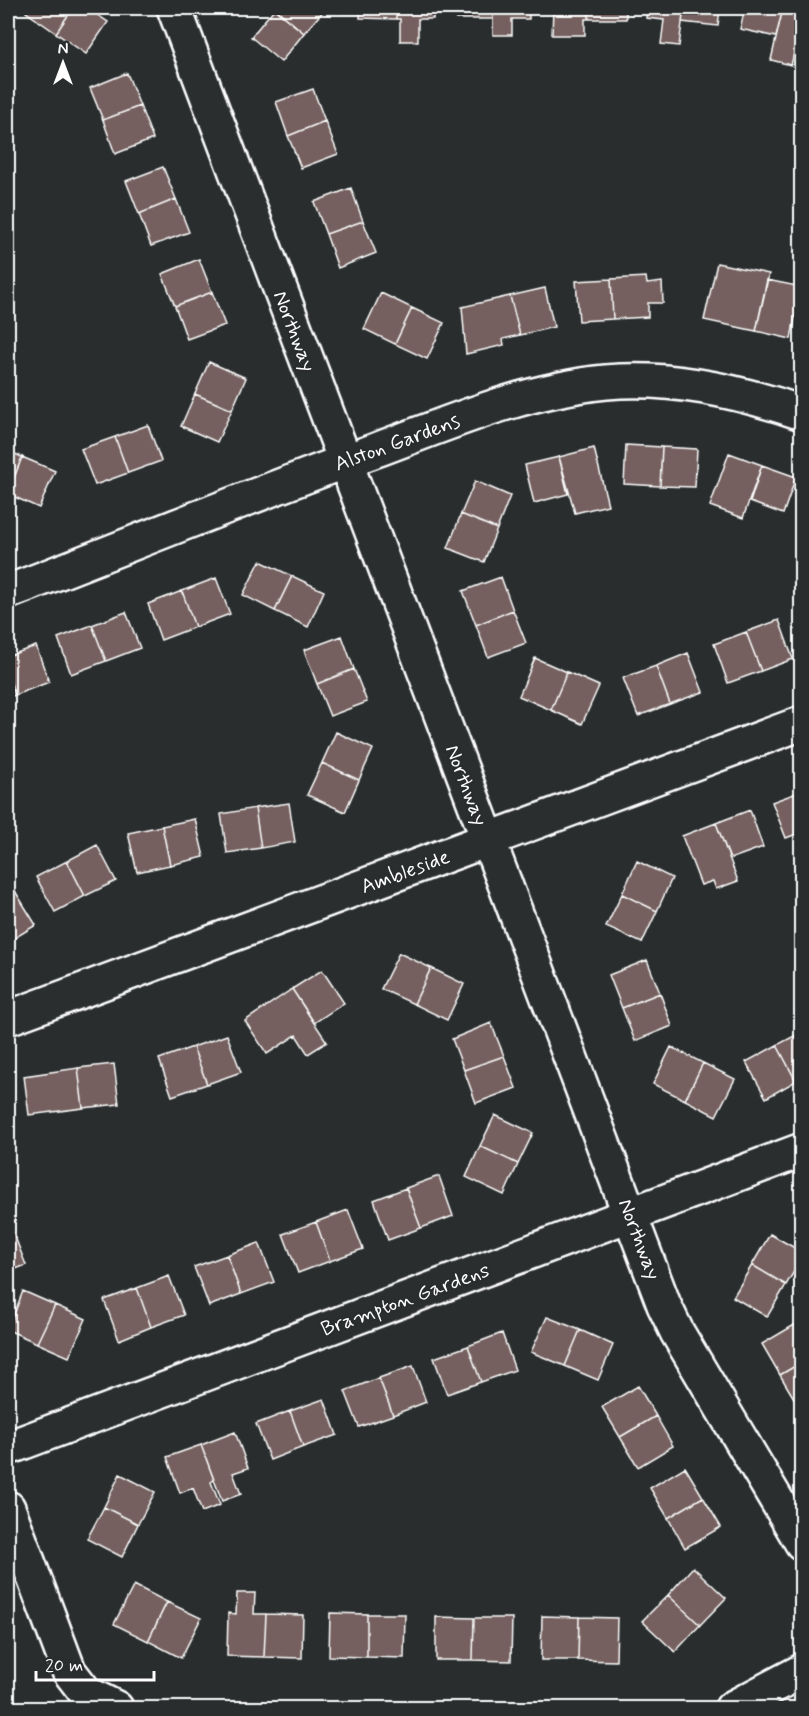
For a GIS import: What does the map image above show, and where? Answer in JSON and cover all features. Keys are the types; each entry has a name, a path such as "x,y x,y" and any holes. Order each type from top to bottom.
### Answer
{"street":[{"name":"Northway","path":"174,8 630,1215 677,1332 801,1543"},
{"name":"Alston Gardens","path":"8,592 344,461 498,405 554,388 608,382 665,382 717,388 801,412"},
{"name":"Ambleside","path":"8,1018 801,723"},
{"name":"Brampton Gardens","path":"8,1448 801,1150"},
{"path":"8,1508 69,1671 86,1693 116,1708"},
{"path":"732,1708 801,1671"}],"building":[{"path":"29,8 73,8 56,33 26,12"},
{"path":"73,8 87,8 108,22 86,54 56,33"},
{"path":"275,8 326,8 304,33"},
{"path":"343,8 396,8 396,19 360,18 360,13 343,13"},
{"path":"396,8 433,8 433,19 418,19 418,41 400,41 400,19 396,19"},
{"path":"456,8 493,8 493,19 456,19"},
{"path":"493,8 529,8 529,19 512,19 512,35 493,35"},
{"path":"553,8 589,8 589,19 585,19 585,35 552,35"},
{"path":"589,8 626,8 626,19 589,19"},
{"path":"647,8 684,8 679,46 661,44 664,20 646,18"},
{"path":"684,8 720,8 718,26 682,22"},
{"path":"745,8 783,8 776,37 740,29"},
{"path":"783,8 802,8 802,43 797,42 791,65 771,60"},
{"path":"274,9 304,33 281,62 251,37"},
{"path":"127,73 140,106 103,120 90,88"},
{"path":"313,89 325,121 288,136 276,102"},
{"path":"140,106 153,139 115,154 103,120"},
{"path":"325,121 338,154 301,168 288,136"},
{"path":"163,167 176,199 139,214 126,181"},
{"path":"351,188 363,221 326,234 314,202"},
{"path":"176,199 189,232 151,246 139,214"},
{"path":"363,221 376,253 338,268 326,234"},
{"path":"199,259 212,292 175,306 162,274"},
{"path":"717,263 769,274 756,331 704,320"},
{"path":"646,277 647,284 662,282 663,303 648,303 648,317 613,319 611,279"},
{"path":"611,279 613,319 579,321 576,281"},
{"path":"767,280 802,287 802,318 795,317 791,339 756,331"},
{"path":"545,288 554,327 520,335 510,296"},
{"path":"212,292 225,325 187,339 175,306"},
{"path":"381,293 412,308 395,344 364,329"},
{"path":"510,296 520,335 503,339 504,345 466,354 462,307"},
{"path":"412,308 444,323 427,359 395,344"},
{"path":"209,362 246,378 232,410 195,394"},
{"path":"195,394 232,410 217,442 181,426"},
{"path":"148,425 161,461 128,473 115,437"},
{"path":"115,437 128,473 95,485 81,449"},
{"path":"626,445 662,447 660,486 624,484"},
{"path":"662,447 697,449 695,487 660,486"},
{"path":"594,448 608,505 575,513 559,457"},
{"path":"8,451 22,457 8,493"},
{"path":"729,453 762,465 743,518 710,506"},
{"path":"22,457 55,471 39,508 8,494"},
{"path":"559,457 568,494 534,503 525,465"},
{"path":"762,465 796,477 783,514 750,502"},
{"path":"475,481 510,496 497,529 461,514"},
{"path":"461,514 497,529 484,562 448,548"},
{"path":"260,561 292,576 275,611 243,595"},
{"path":"292,576 324,591 308,627 275,611"},
{"path":"501,577 513,610 476,625 463,591"},
{"path":"216,578 230,614 195,627 182,591"},
{"path":"182,591 195,627 161,640 148,604"},
{"path":"513,610 526,643 488,657 476,625"},
{"path":"126,612 140,648 106,661 92,625"},
{"path":"779,620 793,659 761,671 746,632"},
{"path":"92,625 106,661 71,674 58,638"},
{"path":"746,632 761,671 728,683 714,644"},
{"path":"342,636 354,669 317,684 304,650"},
{"path":"36,646 49,682 15,695 8,675 8,656"},
{"path":"688,653 703,692 670,704 656,666"},
{"path":"535,658 567,672 551,710 519,696"},
{"path":"656,666 670,704 638,716 623,678"},
{"path":"354,669 367,702 330,716 317,684"},
{"path":"567,672 599,686 582,724 551,710"},
{"path":"8,675 15,695 8,698"},
{"path":"336,732 373,749 359,780 322,763"},
{"path":"322,763 359,780 345,812 307,795"},
{"path":"802,791 802,832 786,838 772,802"},
{"path":"289,803 295,842 261,848 255,808"},
{"path":"255,808 261,848 227,853 221,814"},
{"path":"750,810 763,847 730,859 716,823"},
{"path":"195,819 204,857 170,865 162,826"},
{"path":"716,823 738,881 716,889 713,881 701,885 682,836"},
{"path":"162,826 170,865 137,872 128,833"},
{"path":"97,845 116,881 85,896 67,861"},
{"path":"67,861 85,896 55,912 36,877"},
{"path":"637,861 672,878 657,911 622,894"},
{"path":"15,891 36,925 8,942 8,896"},
{"path":"622,894 657,911 642,943 606,927"},
{"path":"399,953 431,968 414,1004 381,989"},
{"path":"647,960 660,993 622,1008 609,975"},
{"path":"431,968 464,984 447,1020 414,1004"},
{"path":"322,970 344,1003 314,1023 292,989"},
{"path":"292,989 327,1042 308,1054 296,1035 267,1054 245,1021"},
{"path":"660,993 672,1026 635,1041 622,1008"},
{"path":"491,1023 504,1056 464,1070 452,1039"},
{"path":"802,1032 802,1078 796,1081 777,1045"},
{"path":"227,1035 241,1072 207,1084 193,1047"},
{"path":"777,1045 796,1081 766,1098 746,1062"},
{"path":"193,1047 207,1084 172,1096 159,1059"},
{"path":"671,1047 703,1063 685,1100 653,1084"},
{"path":"504,1056 516,1088 476,1103 464,1070"},
{"path":"703,1063 735,1079 716,1116 685,1100"},
{"path":"114,1064 119,1104 83,1108 78,1068"},
{"path":"78,1068 83,1108 29,1115 24,1076"},
{"path":"495,1115 533,1133 518,1164 480,1146"},
{"path":"480,1146 518,1164 504,1195 466,1177"},
{"path":"439,1176 453,1216 421,1228 406,1188"},
{"path":"406,1188 421,1228 388,1240 374,1200"},
{"path":"348,1210 363,1249 330,1261 316,1222"},
{"path":"8,1216 13,1232 8,1234"},
{"path":"316,1222 330,1261 298,1273 283,1234"},
{"path":"13,1232 26,1265 8,1272 8,1234"},
{"path":"770,1234 802,1252 802,1258 786,1285 752,1265"},
{"path":"259,1243 274,1282 241,1294 227,1255"},
{"path":"227,1255 241,1294 209,1306 194,1267"},
{"path":"752,1265 786,1285 767,1317 733,1297"},
{"path":"169,1276 184,1315 151,1327 137,1288"},
{"path":"137,1288 151,1327 119,1340 104,1300"},
{"path":"23,1291 55,1305 37,1343 8,1330"},
{"path":"55,1305 86,1319 69,1357 37,1343"},
{"path":"547,1317 580,1330 565,1366 531,1352"},
{"path":"796,1324 802,1333 802,1362 780,1375 762,1344"},
{"path":"580,1330 613,1345 598,1380 565,1366"},
{"path":"502,1333 515,1370 481,1382 468,1346"},
{"path":"468,1346 481,1382 447,1394 434,1358"},
{"path":"802,1362 802,1403 798,1405 780,1375"},
{"path":"413,1366 426,1402 393,1415 379,1378"},
{"path":"379,1378 393,1415 359,1427 345,1391"},
{"path":"638,1386 656,1416 620,1437 602,1407"},
{"path":"324,1399 337,1435 303,1447 290,1411"},
{"path":"290,1411 303,1447 270,1460 256,1424"},
{"path":"656,1416 673,1446 638,1467 620,1437"},
{"path":"235,1432 248,1468 233,1473 241,1494 222,1501 201,1445"},
{"path":"201,1445 214,1480 211,1482 220,1505 202,1512 193,1488 180,1493 167,1457"},
{"path":"685,1467 703,1497 668,1518 650,1488"},
{"path":"120,1474 155,1492 138,1524 104,1507"},
{"path":"703,1497 721,1527 685,1548 668,1518"},
{"path":"104,1507 138,1524 122,1557 87,1539"},
{"path":"693,1567 726,1598 700,1625 668,1595"},
{"path":"134,1585 167,1602 148,1641 114,1624"},
{"path":"237,1593 255,1593 254,1614 266,1614 264,1657 227,1656 228,1613 236,1614"},
{"path":"668,1595 700,1625 675,1652 642,1621"},
{"path":"167,1602 201,1618 181,1658 148,1641"},
{"path":"330,1613 367,1614 367,1657 329,1656"},
{"path":"266,1614 303,1615 302,1658 264,1657"},
{"path":"367,1614 405,1614 404,1658 367,1657"},
{"path":"542,1616 579,1617 578,1660 541,1660"},
{"path":"436,1617 474,1618 473,1660 436,1660"},
{"path":"579,1617 617,1618 616,1661 578,1660"},
{"path":"474,1618 512,1618 511,1661 473,1660"}]}
